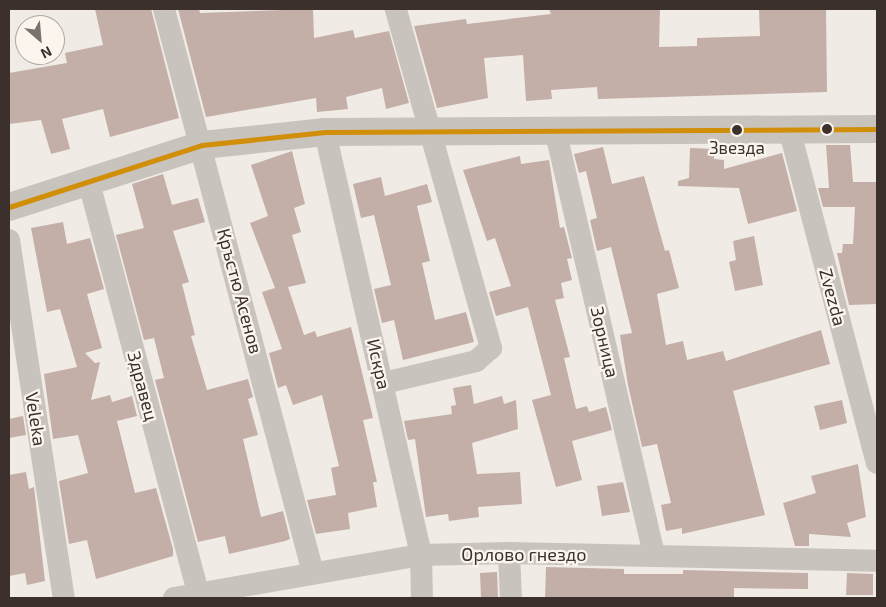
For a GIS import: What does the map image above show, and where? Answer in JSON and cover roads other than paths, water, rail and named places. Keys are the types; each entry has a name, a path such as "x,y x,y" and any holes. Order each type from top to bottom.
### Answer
{"street":[{"name":"Кръстю Асенов","path":"164,9 202,145 313,573"},
{"path":"384,384 476,361 491,348 432,130 396,9"},
{"path":"9,207 88,179 202,145 325,132 555,128 790,132 877,129"},
{"name":"Зорница","path":"555,128 654,555"},
{"name":"Искра","path":"325,132 384,384 420,555 422,598"},
{"name":"Zvezda","path":"790,132 877,463"},
{"name":"Здравец","path":"88,179 198,593"},
{"name":"Veleka","path":"9,240 64,598"},
{"path":"510,553 511,598"},
{"name":"Орлово гнездо","path":"174,598 420,555 510,553 877,561"}],"place":[{"name":"Звезда","path":"737,130"}]}
